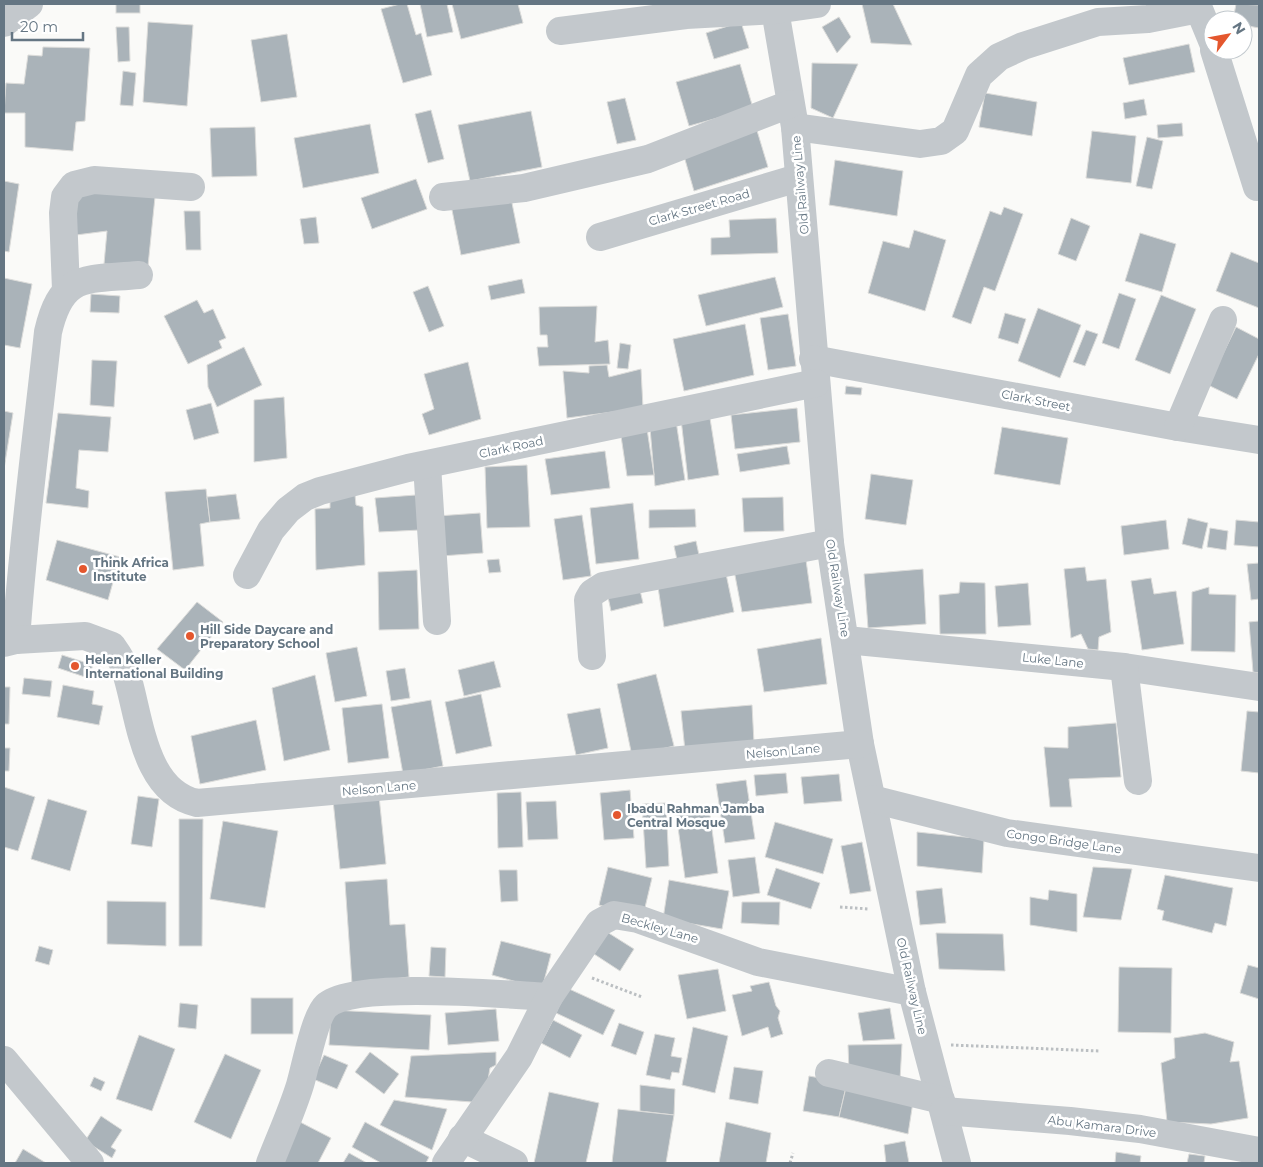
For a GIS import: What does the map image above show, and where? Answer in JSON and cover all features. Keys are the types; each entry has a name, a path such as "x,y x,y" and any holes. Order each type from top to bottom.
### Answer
{"street":[{"path":"4,23 29,4"},
{"path":"560,31 686,15 817,4"},
{"path":"443,197 524,188 648,159 792,116 920,144 941,140 955,131 979,75 999,57 1023,46 1098,22 1148,19 1199,6"},
{"name":"Old Railway Line","path":"774,7 792,116 807,258 830,543 846,640 860,744 912,992 957,1163"},
{"path":"1218,60 1258,188"},
{"name":"Clark Street Road","path":"600,236 798,178"},
{"path":"66,290 63,213 65,197 74,185 94,180 191,187"},
{"path":"10,641 27,530 48,332 54,307 66,290 83,281 139,274"},
{"path":"1178,427 1223,320"},
{"name":"Clark Street","path":"815,371 1259,440"},
{"name":"Clark Road","path":"247,575 271,530 288,510 305,497 355,482 815,371"},
{"path":"427,465 438,621"},
{"path":"592,656 588,600 592,593 602,586 830,543"},
{"name":"Nelson Lane","path":"10,641 85,636 112,646 125,667 154,770 168,789 184,801 197,803 860,744"},
{"name":"Luke Lane","path":"846,640 1124,666 1259,688"},
{"path":"1124,666 1138,781"},
{"name":"Congo Bridge Lane","path":"872,799 1007,833 1259,868"},
{"name":"Beckley Lane","path":"446,1163 462,1138 491,1100 519,1056 549,996 599,922 614,915 638,919 709,942 758,962 912,992"},
{"path":"270,1163 300,1086 316,1027 326,1006 342,997 368,993 427,992 549,996"},
{"path":"4,1060 90,1163"},
{"name":"Abu Kamara Drive","path":"830,1073 943,1106 1140,1129 1259,1151"},
{"path":"462,1138 514,1163"}],"path":[{"path":"569,968 642,997"},
{"path":"926,1044 1100,1051"},
{"path":"790,1163 793,1153"}],"building":[{"path":"116,4 140,4 140,13 116,13"},
{"path":"407,4 416,35 421,33 432,75 403,83 381,9"},
{"path":"420,4 447,4 453,32 427,37"},
{"path":"452,4 518,4 523,23 461,39"},
{"path":"862,4 893,4 912,45 871,43"},
{"path":"1236,4 1259,5 1259,28 1253,27 1253,10 1235,10"},
{"path":"839,17 851,37 837,53 822,27"},
{"path":"148,22 193,25 187,106 143,102"},
{"path":"741,22 749,48 714,59 706,33"},
{"path":"116,27 129,27 130,61 118,62"},
{"path":"287,34 297,97 261,102 251,40"},
{"path":"1189,44 1195,72 1129,85 1123,58"},
{"path":"43,47 90,48 85,121 76,122 73,151 25,147 25,113 4,113 6,83 24,84 28,55 42,56"},
{"path":"812,63 858,64 833,118 811,108"},
{"path":"740,64 753,108 689,126 676,82"},
{"path":"123,71 136,73 133,106 120,105"},
{"path":"985,93 1037,102 1032,136 979,127"},
{"path":"625,98 636,140 617,144 607,102"},
{"path":"1144,99 1147,115 1125,119 1123,103"},
{"path":"431,110 444,159 428,163 415,114"},
{"path":"531,111 542,167 470,181 458,125"},
{"path":"1182,123 1183,136 1158,138 1157,125"},
{"path":"370,124 379,173 303,188 294,138"},
{"path":"755,124 768,167 694,191 682,149"},
{"path":"255,127 257,176 212,177 210,128"},
{"path":"1092,131 1136,136 1131,183 1086,178"},
{"path":"1147,137 1163,141 1152,189 1136,186"},
{"path":"835,160 903,171 897,216 829,205"},
{"path":"416,179 427,209 372,229 361,198"},
{"path":"4,181 19,184 9,252 4,251"},
{"path":"112,188 155,197 148,266 104,264 107,231 76,235 73,197"},
{"path":"510,193 520,243 461,255 451,205"},
{"path":"1004,207 1023,214 995,291 984,287 971,324 952,317 990,211 1001,215"},
{"path":"184,211 200,211 201,250 186,250"},
{"path":"316,217 319,243 304,244 300,219"},
{"path":"776,218 778,253 711,255 711,238 730,237 729,220"},
{"path":"1071,218 1090,226 1076,261 1058,254"},
{"path":"914,230 946,240 925,311 868,293 883,241 909,248"},
{"path":"1140,233 1176,244 1162,292 1125,281"},
{"path":"1231,252 1259,263 1259,308 1216,291"},
{"path":"775,277 783,307 706,326 698,295"},
{"path":"4,278 32,284 20,348 4,345"},
{"path":"522,279 525,293 491,300 488,286"},
{"path":"428,286 444,326 429,332 413,292"},
{"path":"1119,293 1136,299 1119,349 1102,343"},
{"path":"91,294 120,296 119,313 90,312"},
{"path":"1161,295 1196,309 1170,374 1135,360"},
{"path":"197,300 204,313 213,309 226,338 219,341 222,348 188,364 164,316"},
{"path":"597,306 595,342 608,340 610,364 539,366 537,347 548,347 547,335 540,335 539,307"},
{"path":"1038,308 1081,325 1060,378 1018,361"},
{"path":"1005,313 1026,319 1018,344 998,338"},
{"path":"788,314 796,366 768,370 760,318"},
{"path":"745,324 754,375 684,391 673,339"},
{"path":"1236,327 1259,339 1259,354 1237,399 1208,385"},
{"path":"1086,330 1098,334 1085,366 1073,362"},
{"path":"620,343 631,345 628,369 617,368"},
{"path":"244,347 262,385 217,407 208,387 207,365"},
{"path":"92,360 117,361 114,407 90,405"},
{"path":"468,362 481,419 429,435 422,414 434,409 424,374"},
{"path":"607,365 609,377 641,369 643,408 567,418 563,371 589,373 589,366"},
{"path":"846,386 862,388 861,395 845,394"},
{"path":"284,397 287,458 254,462 254,400"},
{"path":"211,403 219,433 194,440 186,410"},
{"path":"797,408 800,442 735,449 731,415"},
{"path":"4,411 13,413 4,469"},
{"path":"709,412 719,475 688,480 681,419"},
{"path":"58,413 111,417 108,452 79,450 76,488 89,491 88,508 46,503"},
{"path":"676,421 685,480 655,486 650,428"},
{"path":"1002,427 1068,438 1060,485 994,474"},
{"path":"647,429 654,475 627,476 621,436"},
{"path":"787,446 790,464 740,472 737,454"},
{"path":"605,451 610,488 551,495 545,459"},
{"path":"527,465 530,527 487,528 485,467"},
{"path":"871,474 913,480 906,525 865,519"},
{"path":"206,489 210,522 200,524 204,566 173,570 165,492"},
{"path":"236,494 240,519 210,522 207,497"},
{"path":"355,495 356,505 363,507 365,565 316,570 315,509 330,508 330,496"},
{"path":"416,495 420,530 379,532 375,498"},
{"path":"783,497 784,531 744,532 742,498"},
{"path":"633,503 639,559 596,564 590,508"},
{"path":"695,509 696,527 649,528 649,510"},
{"path":"480,513 483,553 441,556 437,516"},
{"path":"582,515 591,576 563,580 554,519"},
{"path":"1188,518 1208,523 1202,549 1182,544"},
{"path":"1166,520 1169,549 1124,555 1121,526"},
{"path":"1236,520 1259,522 1259,547 1234,545"},
{"path":"1210,528 1228,531 1226,550 1207,547"},
{"name":"Think Africa Institute","path":"57,540 120,557 108,600 46,580"},
{"path":"696,541 699,555 677,560 674,546"},
{"path":"805,553 812,603 742,612 733,565"},
{"path":"499,559 501,572 489,573 487,560"},
{"path":"1259,563 1259,599 1251,600 1247,564"},
{"path":"1085,567 1087,581 1106,579 1111,632 1099,637 1098,650 1088,649 1081,634 1071,638 1064,569"},
{"path":"725,569 734,612 664,627 658,587"},
{"path":"923,569 926,624 868,628 864,574"},
{"path":"417,570 419,629 379,630 378,572"},
{"path":"1151,578 1154,594 1176,591 1184,644 1142,650 1131,581"},
{"path":"960,582 985,583 986,634 940,634 939,595 959,593"},
{"path":"1028,583 1031,625 998,627 995,586"},
{"path":"1209,587 1209,594 1236,595 1235,652 1191,651 1192,592"},
{"path":"640,590 643,603 611,611 608,597"},
{"name":"Hill Side Daycare and Preparatory School","path":"197,602 223,622 185,670 157,649"},
{"path":"1259,621 1259,673 1253,672 1249,622"},
{"path":"821,638 827,684 764,692 757,649"},
{"path":"357,647 367,696 335,702 326,653"},
{"name":"Helen Keller International Building","path":"62,655 93,665 88,678 58,668"},
{"path":"494,661 501,687 464,696 458,670"},
{"path":"405,668 410,698 391,701 386,671"},
{"path":"656,674 674,746 632,756 617,684"},
{"path":"315,675 330,750 284,761 272,688"},
{"path":"24,678 52,681 50,697 22,694"},
{"path":"63,685 94,691 92,704 103,706 99,725 57,717"},
{"path":"4,687 10,687 9,724 4,724"},
{"path":"481,694 492,746 456,754 445,702"},
{"path":"431,700 443,766 403,774 391,707"},
{"path":"382,704 389,758 348,763 342,708"},
{"path":"752,705 754,743 685,751 681,711"},
{"path":"600,708 608,748 576,755 567,714"},
{"path":"1247,711 1259,712 1259,773 1241,771"},
{"path":"256,720 266,770 200,784 191,736"},
{"path":"1116,723 1121,777 1069,779 1072,807 1050,807 1044,747 1068,748 1068,727"},
{"path":"4,748 10,748 9,771 4,771"},
{"path":"786,773 788,793 756,796 754,775"},
{"path":"839,774 842,801 804,804 801,777"},
{"path":"746,780 755,839 725,843 716,784"},
{"path":"4,787 35,797 18,851 4,847"},
{"name":"Ibadu Rahman Jamba Central Mosque","path":"630,790 634,838 604,840 600,793"},
{"path":"521,792 523,847 498,848 497,793"},
{"path":"138,796 159,799 152,847 131,844"},
{"path":"379,796 386,864 340,869 333,800"},
{"path":"48,799 87,811 70,871 31,859"},
{"path":"556,801 558,839 528,840 526,802"},
{"path":"666,803 669,866 646,868 642,804"},
{"path":"709,808 718,873 685,878 676,813"},
{"path":"179,819 203,819 202,946 179,946"},
{"path":"223,821 278,831 265,908 210,899"},
{"path":"775,822 833,839 823,874 765,857"},
{"path":"917,832 984,839 982,873 917,866"},
{"path":"862,842 871,891 850,894 841,846"},
{"path":"755,857 760,893 733,897 728,860"},
{"path":"608,867 652,878 643,916 599,905"},
{"path":"1093,867 1132,869 1121,920 1083,917"},
{"path":"776,868 820,883 811,909 767,895"},
{"path":"499,870 517,870 518,901 501,902"},
{"path":"1165,875 1233,888 1226,926 1215,923 1212,933 1162,920 1164,911 1157,909"},
{"path":"387,879 390,925 405,924 409,977 352,984 345,882"},
{"path":"669,880 729,891 722,929 663,919"},
{"path":"942,888 946,923 920,925 916,891"},
{"path":"1049,890 1077,894 1077,932 1030,925 1030,897 1048,900"},
{"path":"107,901 166,902 166,946 107,944"},
{"path":"742,902 780,902 779,925 741,923"},
{"path":"607,932 634,949 620,971 594,954"},
{"path":"936,933 1003,934 1005,971 939,969"},
{"path":"501,941 551,954 542,989 492,975"},
{"path":"39,946 53,950 49,965 35,961"},
{"path":"431,947 446,948 445,977 429,976"},
{"path":"1248,965 1259,968 1259,999 1240,993"},
{"path":"1119,967 1172,968 1171,1033 1118,1032"},
{"path":"718,969 726,1011 687,1019 678,975"},
{"path":"769,982 776,1006 780,1011 778,1018 783,1034 771,1038 768,1027 742,1036 732,995 752,991 750,986"},
{"path":"567,988 615,1010 603,1035 556,1013"},
{"path":"251,998 293,998 293,1034 251,1034"},
{"path":"180,1003 198,1005 196,1029 178,1027"},
{"path":"890,1008 895,1039 863,1041 858,1013"},
{"path":"496,1009 499,1041 448,1045 445,1013"},
{"path":"331,1010 431,1015 429,1050 329,1045"},
{"path":"553,1020 582,1035 570,1058 541,1043"},
{"path":"619,1023 644,1032 636,1055 611,1046"},
{"path":"693,1027 728,1036 715,1093 682,1085"},
{"path":"1205,1033 1234,1042 1230,1062 1239,1061 1248,1118 1211,1124 1167,1122 1161,1063 1175,1058 1174,1038"},
{"path":"655,1034 675,1038 671,1056 682,1058 679,1073 672,1072 670,1080 646,1075"},
{"path":"139,1035 175,1049 152,1111 116,1099"},
{"path":"902,1044 900,1080 849,1071 848,1045"},
{"path":"370,1052 399,1074 384,1094 355,1072"},
{"path":"496,1052 496,1065 490,1068 488,1080 472,1102 405,1097 411,1056"},
{"path":"225,1054 261,1070 231,1139 194,1122"},
{"path":"324,1055 348,1065 337,1089 313,1079"},
{"path":"734,1067 763,1071 758,1104 729,1099"},
{"path":"809,1076 847,1083 839,1117 803,1111"},
{"path":"94,1077 105,1082 101,1091 90,1086"},
{"path":"847,1083 913,1102 908,1134 839,1117"},
{"path":"640,1085 675,1089 674,1115 640,1111"},
{"path":"549,1092 599,1103 586,1163 534,1163"},
{"path":"394,1100 447,1109 432,1150 380,1125"},
{"path":"618,1109 674,1115 666,1163 612,1163"},
{"path":"101,1116 122,1130 111,1147 116,1150 112,1158 85,1141"},
{"path":"298,1121 331,1138 318,1163 279,1163"},
{"path":"365,1122 429,1157 426,1163 381,1163 352,1147"},
{"path":"726,1122 771,1133 766,1163 719,1163"},
{"path":"905,1141 909,1163 886,1163 884,1145"},
{"path":"23,1149 46,1163 15,1163"},
{"path":"1116,1152 1141,1156 1140,1163 1115,1163"},
{"path":"349,1153 367,1163 343,1163"},
{"path":"1189,1154 1205,1156 1204,1163 1187,1163"}],"place":[{"name":"Think Africa Institute","path":"83,569"},
{"name":"Hill Side Daycare and Preparatory School","path":"190,636"},
{"name":"Helen Keller International Building","path":"75,666"},
{"name":"Ibadu Rahman Jamba Central Mosque","path":"617,815"}]}
